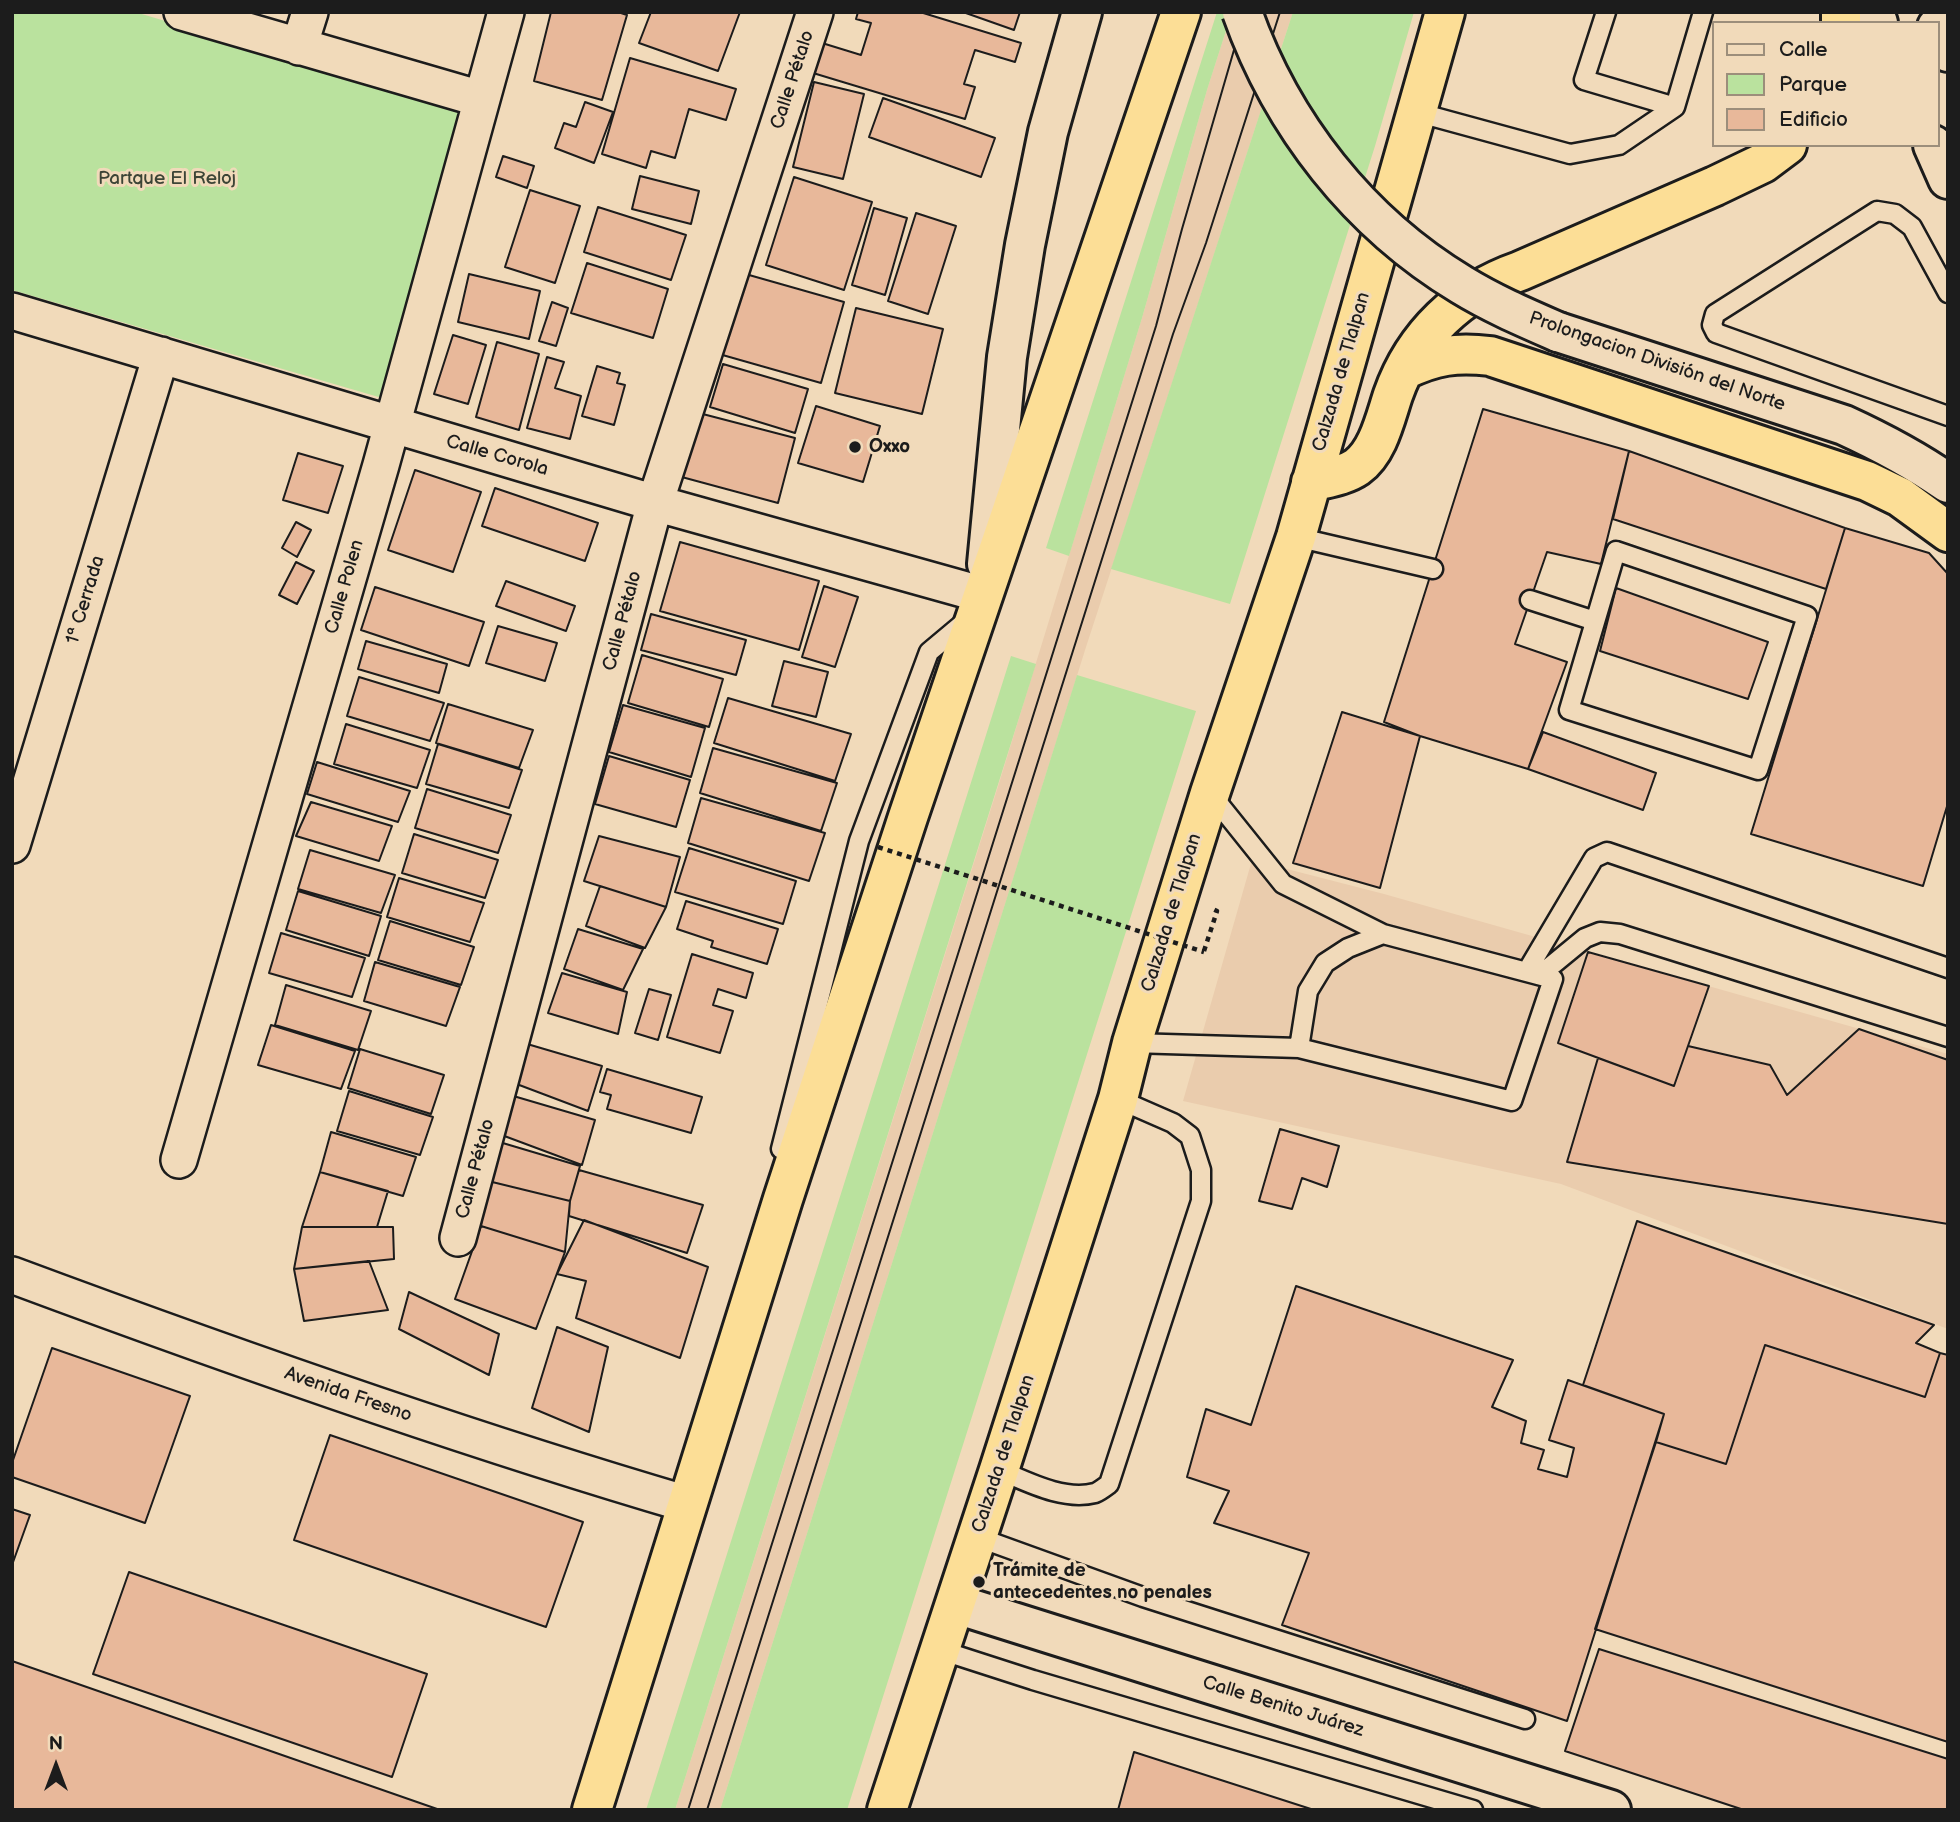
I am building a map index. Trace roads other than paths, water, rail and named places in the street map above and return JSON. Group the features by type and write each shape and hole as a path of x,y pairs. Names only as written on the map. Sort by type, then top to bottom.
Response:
{"highway":[{"path":"592,1810 768,1242 908,817 1181,12"},
{"name":"Calzada de Tlalpan","path":"887,1810 1118,1099 1132,1043 1210,793 1296,537 1445,12"},
{"path":"1311,482 1358,467 1370,453 1404,370 1417,349 1453,307 1478,289 1714,186 1763,163 1784,147"},
{"path":"1404,370 1441,356 1466,353 1490,356 1867,481 1900,497 1948,532"}],"street":[{"path":"182,12 481,99"},
{"path":"299,47 310,12"},
{"name":"Calle Polen","path":"179,1160 392,425 506,12"},
{"name":"Calle Pétalo","path":"458,1237 655,503 815,12"},
{"path":"982,603 1007,357 1025,245 1048,132 1082,12"},
{"name":"Prolongacion División del Norte","path":"1242,12 1270,79 1318,155 1348,191 1382,225 1418,255 1462,285 1509,311 1558,332 1844,425 1885,444 1948,483"},
{"path":"1939,32 1948,52"},
{"path":"1934,147 1948,179"},
{"name":"Calle Corola","path":"12,311 982,603"},
{"name":"1ª Cerrada","path":"12,845 160,355"},
{"name":"Avenida Fresno","path":"12,1275 191,1342 430,1423 687,1504"},
{"name":"Calle Benito Juárez","path":"956,1604 1611,1810"}],"lane":[{"path":"1606,12 1584,80 1675,107"},
{"path":"1416,111 1570,154 1619,145 1675,107 1703,12"},
{"path":"1948,293 1912,227 1895,214 1877,211 1714,314 1712,325 1716,333 1948,416"},
{"path":"1296,537 1433,569"},
{"path":"1616,551 1807,616 1758,770 1569,710 1595,621 1616,551"},
{"path":"1530,600 1595,621"},
{"path":"1132,1043 1299,1048 1512,1101 1553,979 1383,934 1283,884 1210,793"},
{"path":"1533,973 1594,858 1608,852 1948,968"},
{"path":"1533,973 1585,938 1601,932 1620,934 1948,1037"},
{"path":"1299,1048 1308,991 1325,963 1348,948 1383,934"},
{"path":"999,1471 1049,1490 1073,1494 1096,1493 1109,1484 1201,1200 1201,1170 1190,1136 1173,1124 1118,1099"},
{"path":"977,1537 1143,1597 1525,1719"},
{"path":"940,1650 1473,1810"}],"tram line":[{"path":"688,1810 1156,326 1245,12"},
{"path":"707,1810 1173,334 1206,243 1280,12"}],"place":[{"name":"Oxxo","path":"855,447"},
{"name":"Trámite de antecedentes no penales","path":"979,1582"}],"park label":[{"name":"Partque El Reloj","path":"167,179"}]}
